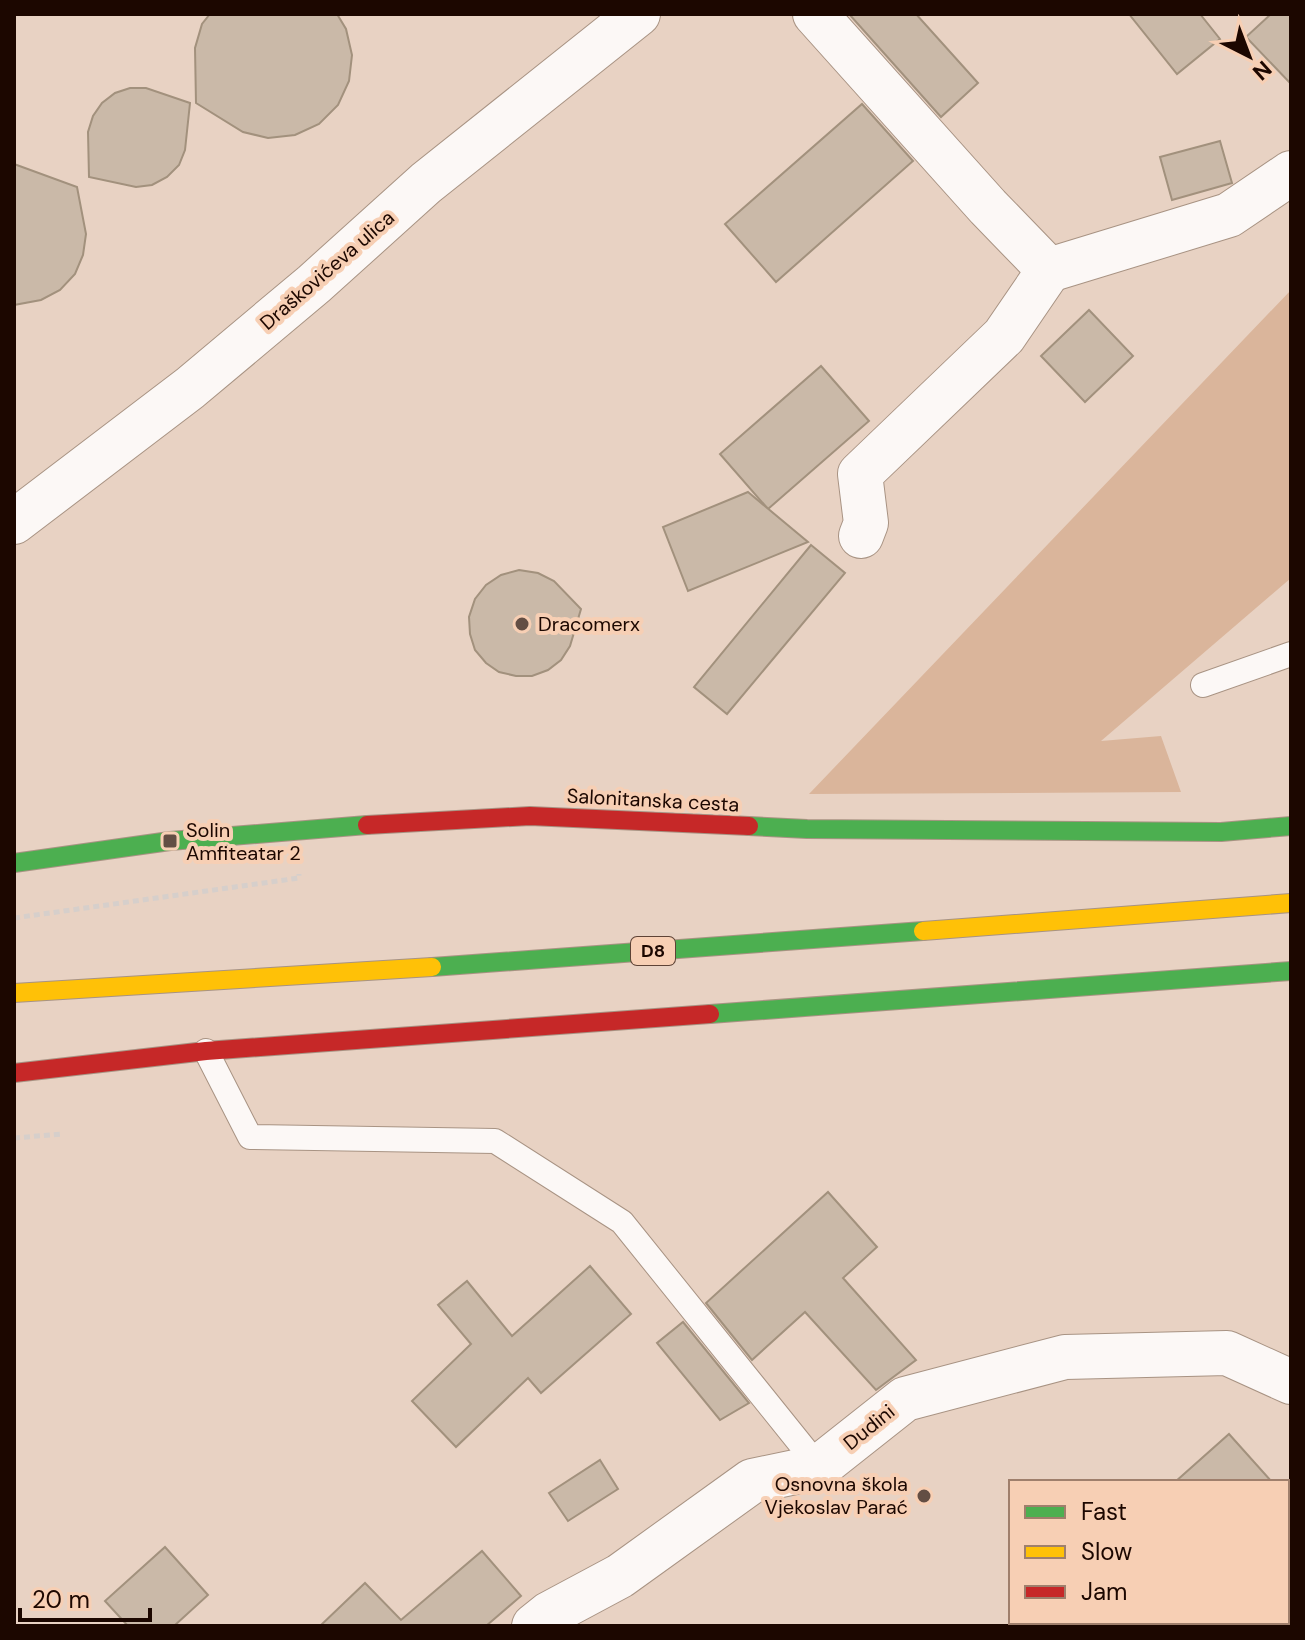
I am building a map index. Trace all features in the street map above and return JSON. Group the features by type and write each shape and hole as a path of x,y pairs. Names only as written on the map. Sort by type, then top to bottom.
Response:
{"main road":[{"name":"Salonitanska cesta","path":"14,863 170,841 302,829 530,816 807,829 1221,832 1291,826"},
{"name":"D8","path":"14,993 505,962 1291,903"},
{"path":"14,1073 206,1051 1291,971"}],"street":[{"name":"Draškovićeva ulica","path":"14,522 190,388 314,284 426,183 638,14"},
{"path":"815,14 988,207 1049,270"},
{"path":"861,536 866,523 860,474 1004,336 1049,270 1229,215 1291,173"},
{"name":"Dudini","path":"534,1626 549,1614 620,1576 752,1481 819,1467 905,1399 1065,1357 1227,1353 1291,1382"}],"lane":[{"path":"1203,685 1291,654"},
{"path":"206,1051 250,1137 495,1141 622,1222 819,1467"},
{"path":"14,1085 103,1063"}],"path":[{"path":"14,918 299,878 302,829"},
{"path":"14,1138 62,1134"}],"shaded area":[{"path":"1291,290 1291,578 1101,741 1161,736 1181,792 809,794"}],"building":[{"path":"210,14 337,14 346,29 352,55 349,81 338,105 319,124 295,135 268,138 243,132 196,103 195,48 202,24"},
{"path":"849,14 916,14 978,83 941,117"},
{"path":"1129,14 1200,14 1220,39 1177,74"},
{"path":"1271,14 1291,14 1291,84 1246,37"},
{"path":"130,88 146,88 190,103 185,150 179,165 167,177 152,185 136,187 89,177 88,132 93,116 102,103 115,93"},
{"path":"862,104 913,161 776,282 725,224"},
{"path":"1220,141 1232,183 1172,200 1160,157"},
{"path":"14,164 77,187 86,234 83,255 75,274 60,290 41,300 14,305"},
{"path":"1089,310 1133,356 1085,402 1041,356"},
{"path":"821,366 869,421 768,509 720,454"},
{"path":"748,492 808,542 688,591 663,527"},
{"path":"811,545 845,573 727,714 694,687"},
{"name":"Dracomerx","path":"519,570 538,573 554,581 581,609 570,646 561,660 548,670 532,676 499,672 475,650 470,634 469,617 475,599 486,585 501,575"},
{"path":"828,1192 877,1247 843,1278 916,1360 876,1390 805,1312 752,1360 706,1303"},
{"path":"590,1266 631,1314 541,1393 528,1378 456,1447 412,1401 471,1344 438,1305 467,1281 512,1336"},
{"path":"683,1322 749,1403 720,1420 657,1343"},
{"path":"1229,1434 1270,1480 1177,1480"},
{"path":"600,1460 618,1489 568,1521 549,1493"},
{"path":"165,1547 208,1595 174,1626 128,1626 105,1601"},
{"path":"482,1551 521,1596 486,1626 320,1626 365,1583 401,1620"}],"traffic: fast":[{"path":"14,863 170,841 367,825"},
{"path":"749,826 1221,832 1291,826"},
{"path":"432,967 923,931"},
{"path":"710,1014 1291,971"}],"traffic: slow":[{"path":"923,931 1291,903"},
{"path":"14,993 432,967"}],"traffic: jam":[{"path":"367,825 530,816 749,826"},
{"path":"14,1073 206,1051 710,1014"}],"place":[{"name":"Dracomerx","path":"522,624"},
{"name":"Solin Amfiteatar 2","path":"170,841"},
{"name":"Osnovna škola Vjekoslav Parać","path":"924,1496"}]}
